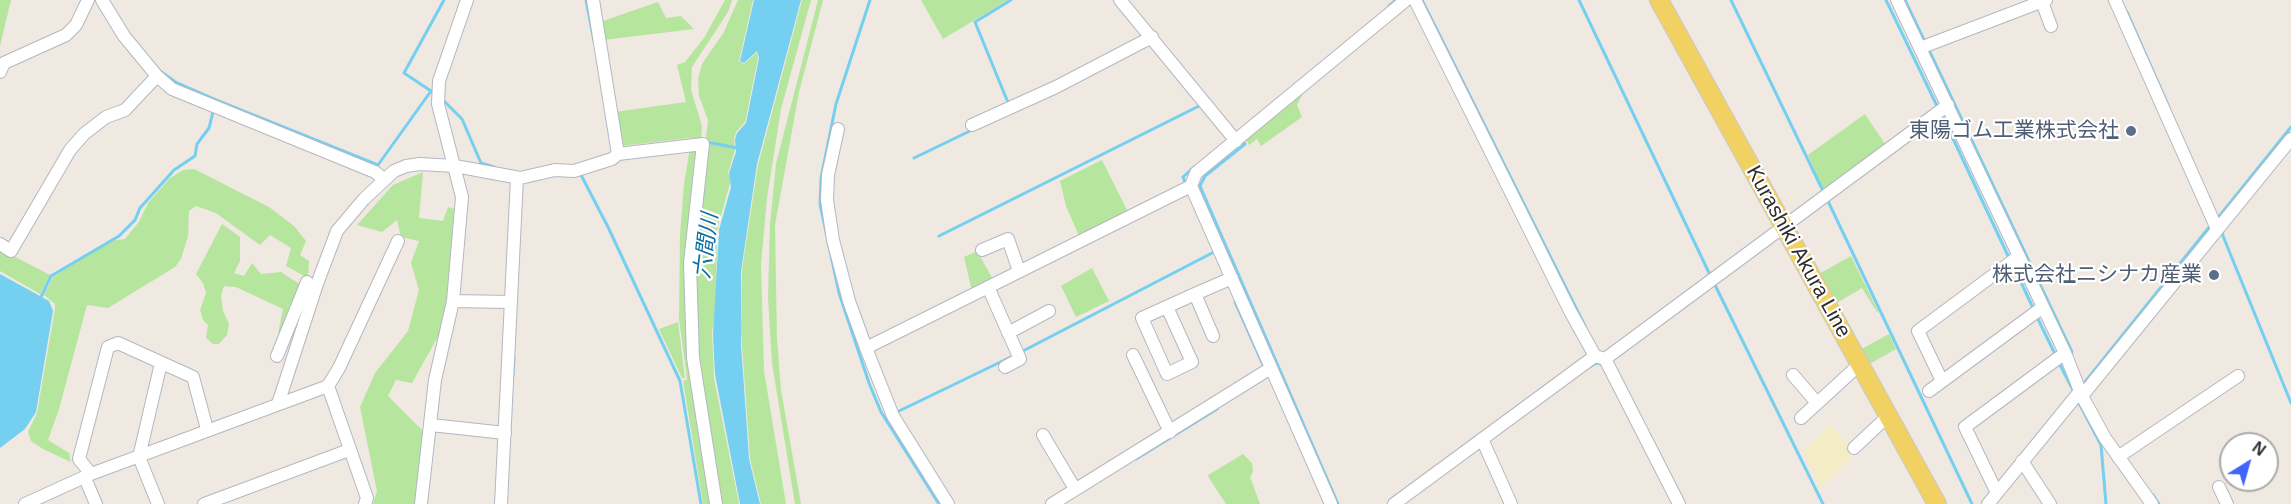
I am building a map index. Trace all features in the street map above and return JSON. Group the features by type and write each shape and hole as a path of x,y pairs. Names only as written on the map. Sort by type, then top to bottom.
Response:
{"main road":[{"name":"Kurashiki Akura Line","path":"1659,0 1937,504"}],"street":[{"path":"0,72 4,63 66,35 76,25 88,0"},
{"path":"102,0 124,36 156,76 172,89 375,171 384,178"},
{"path":"421,504 435,380 453,301 462,197 438,104 438,90 441,74 467,0"},
{"path":"278,404 330,246 346,219 384,178 406,166 455,166 521,178 555,170 574,171 612,159 618,151 593,0"},
{"path":"1120,0 1236,137"},
{"path":"866,348 1188,187 1196,173 1236,137 1392,4 1406,0"},
{"path":"1415,0 1679,504"},
{"path":"1897,0 1925,46 1942,109 2079,395 2152,504"},
{"path":"2115,0 2217,224"},
{"path":"1925,46 2044,1 2052,26"},
{"path":"972,125 1152,37"},
{"path":"0,244 11,251 70,150 84,134 106,117 125,110 156,76"},
{"path":"1394,504 1600,357 1712,281 1942,109"},
{"path":"838,129 828,175 826,200 847,291 866,348 893,416 948,504"},
{"path":"1988,504 2217,224 2291,139"},
{"path":"618,151 703,144 690,263 693,358 716,504"},
{"path":"501,504 511,302 521,178"},
{"path":"1188,187 1268,371 1331,504"},
{"path":"982,250 1008,238 1019,271"},
{"path":"25,504 88,476 207,429 328,386 339,368 398,241"},
{"path":"1942,381 1918,331 2014,259"},
{"path":"1167,307 1192,362 1167,374 1142,318 1228,280"},
{"path":"277,356 307,282"},
{"path":"988,287 1020,359 1005,367"},
{"path":"1195,294 1213,336"},
{"path":"453,301 511,302"},
{"path":"1008,333 1049,311"},
{"path":"1929,391 2037,311"},
{"path":"96,504 88,476 79,459 108,347 118,343 193,377 207,429"},
{"path":"1133,355 1170,432"},
{"path":"1997,493 1965,427 2060,356"},
{"path":"158,504 139,457 161,363"},
{"path":"1801,418 1860,364"},
{"path":"1062,501 1075,489 1268,371"},
{"path":"1793,375 1817,403"},
{"path":"2121,455 2238,376"},
{"path":"328,386 367,498 364,504"},
{"path":"1854,448 1888,416"},
{"path":"431,425 505,433"},
{"path":"1043,435 1075,489"},
{"path":"1483,442 1511,504"},
{"path":"204,504 349,450"},
{"path":"2022,461 2050,504"}],"green space":[{"path":"0,0 11,0 0,46"},
{"path":"725,0 732,0 728,12 692,67 691,90 702,126 701,139 689,138 620,146 615,112 686,102 677,65 685,62 704,38"},
{"path":"738,0 753,0 739,61 744,64 757,52 758,58 745,122 736,132 734,139 735,150 728,173 731,180 717,230 716,308 712,332 714,378 739,504 719,504 702,397 693,300 699,196 708,120 699,96 698,78 702,64 724,32"},
{"path":"802,0 811,0 781,109 767,198 761,264 764,371 786,504 761,504 750,459 741,330 742,269 758,165"},
{"path":"818,0 823,0 799,92 775,225 777,339 781,390 801,504 795,504 772,363 768,297 770,224 776,164"},
{"path":"921,0 1008,0 943,39"},
{"path":"658,2 666,18 681,16 694,29 603,40 600,22"},
{"path":"1304,91 1297,105 1302,117 1261,146 1257,139 1249,145 1246,139"},
{"path":"1865,114 1885,144 1823,189 1808,155"},
{"path":"699,147 687,285 712,504 703,504 683,381 687,379 679,319 680,235 684,184 690,148"},
{"path":"1102,160 1129,214 1079,236 1066,206 1060,181"},
{"path":"194,169 269,207 294,226 306,241 300,255 309,261 308,278 286,266 291,248 270,235 260,245 216,213 196,206 189,211 188,236 181,259 175,267 108,308 87,305 59,409 48,440 69,453 71,462 43,449 31,441 28,432 37,413 55,309 55,304 44,295 53,277 110,241 125,239 139,222 148,203 170,178 183,170"},
{"path":"423,172 419,218 443,221 448,207 454,209 445,324 412,383 396,380 388,396 423,431 415,504 373,504 377,491 360,407 375,373 408,331 419,290 411,263 419,241 401,237 397,220 382,232 357,225 393,185"},
{"path":"222,224 240,237 240,261 234,273 244,276 252,263 261,274 281,272 301,285 283,334 278,333 283,309 236,287 224,286 221,296 223,311 229,324 227,335 219,344 213,344 206,338 208,325 203,320 200,310 206,293 203,283 196,274"},
{"path":"0,249 50,275 40,294 0,271"},
{"path":"977,251 994,281 972,291 964,257"},
{"path":"1851,256 1877,312 1862,288 1833,305 1817,275"},
{"path":"1092,268 1109,301 1076,317 1061,286"},
{"path":"678,322 685,378 682,378 659,329"},
{"path":"1889,334 1896,349 1866,366 1858,351"},
{"path":"1243,454 1252,463 1253,472 1250,477 1260,504 1226,504 1208,475"}],"sand":[{"path":"1830,425 1856,453 1820,487 1804,450"}],"water":[{"path":"754,0 801,0 757,164 741,271 741,344 749,459 760,504 740,504 715,374 713,335 719,230 731,187 729,173 736,152 735,139 746,123 759,58 757,51 744,63 740,61"},
{"path":"0,274 49,301 53,311 36,412 25,429 0,448"}],"waterway":[{"path":"431,91 404,73 444,0"},
{"path":"586,0 594,41"},
{"path":"870,0 836,104 821,178 820,204 839,293 869,383 881,412 939,504"},
{"path":"1009,105 975,22 1011,0"},
{"path":"1389,6 1396,0"},
{"path":"1422,0 1585,326"},
{"path":"1579,0 1711,277"},
{"path":"1731,0 1824,193"},
{"path":"1886,0 1938,108"},
{"path":"1905,0 1925,42"},
{"path":"2127,12 2168,105"},
{"path":"1928,48 2072,352"},
{"path":"160,71 177,83 216,100 378,165 431,91 434,94"},
{"path":"442,99 462,119 481,163 494,167"},
{"path":"939,236 1203,104"},
{"path":"40,299 51,276 119,236 135,220 140,208 174,170 195,156 197,144 209,128 213,112"},
{"path":"1941,113 2010,260"},
{"path":"2217,219 2291,127"},
{"path":"914,158 972,130"},
{"path":"1242,140 1245,144 1205,176 1200,186 1338,504"},
{"path":"706,142 738,148"},
{"path":"1186,185 1183,177 1194,167"},
{"path":"580,173 608,227 680,381 701,504"},
{"path":"1827,199 1972,504"},
{"path":"2085,382 2210,226"},
{"path":"2222,229 2291,403"},
{"path":"1021,352 1214,252"},
{"path":"2013,265 2033,308"},
{"path":"1714,283 1823,504"},
{"path":"1235,302 1264,367"},
{"path":"2037,317 2055,354"},
{"path":"897,412 1015,355"},
{"path":"513,375 514,358"},
{"path":"1588,368 1596,363 1601,364"},
{"path":"2059,363 2074,392"},
{"path":"2079,403 2101,445 2106,504"},
{"path":"1136,459 1217,409"},
{"path":"2153,495 2159,504"}],"place":[{"name":"東陽ゴム工業株式会社","path":"2131,131"},
{"name":"株式会社ニシナカ産業","path":"2214,275"}],"water label":[{"name":"六間川","path":"707,246"}]}
